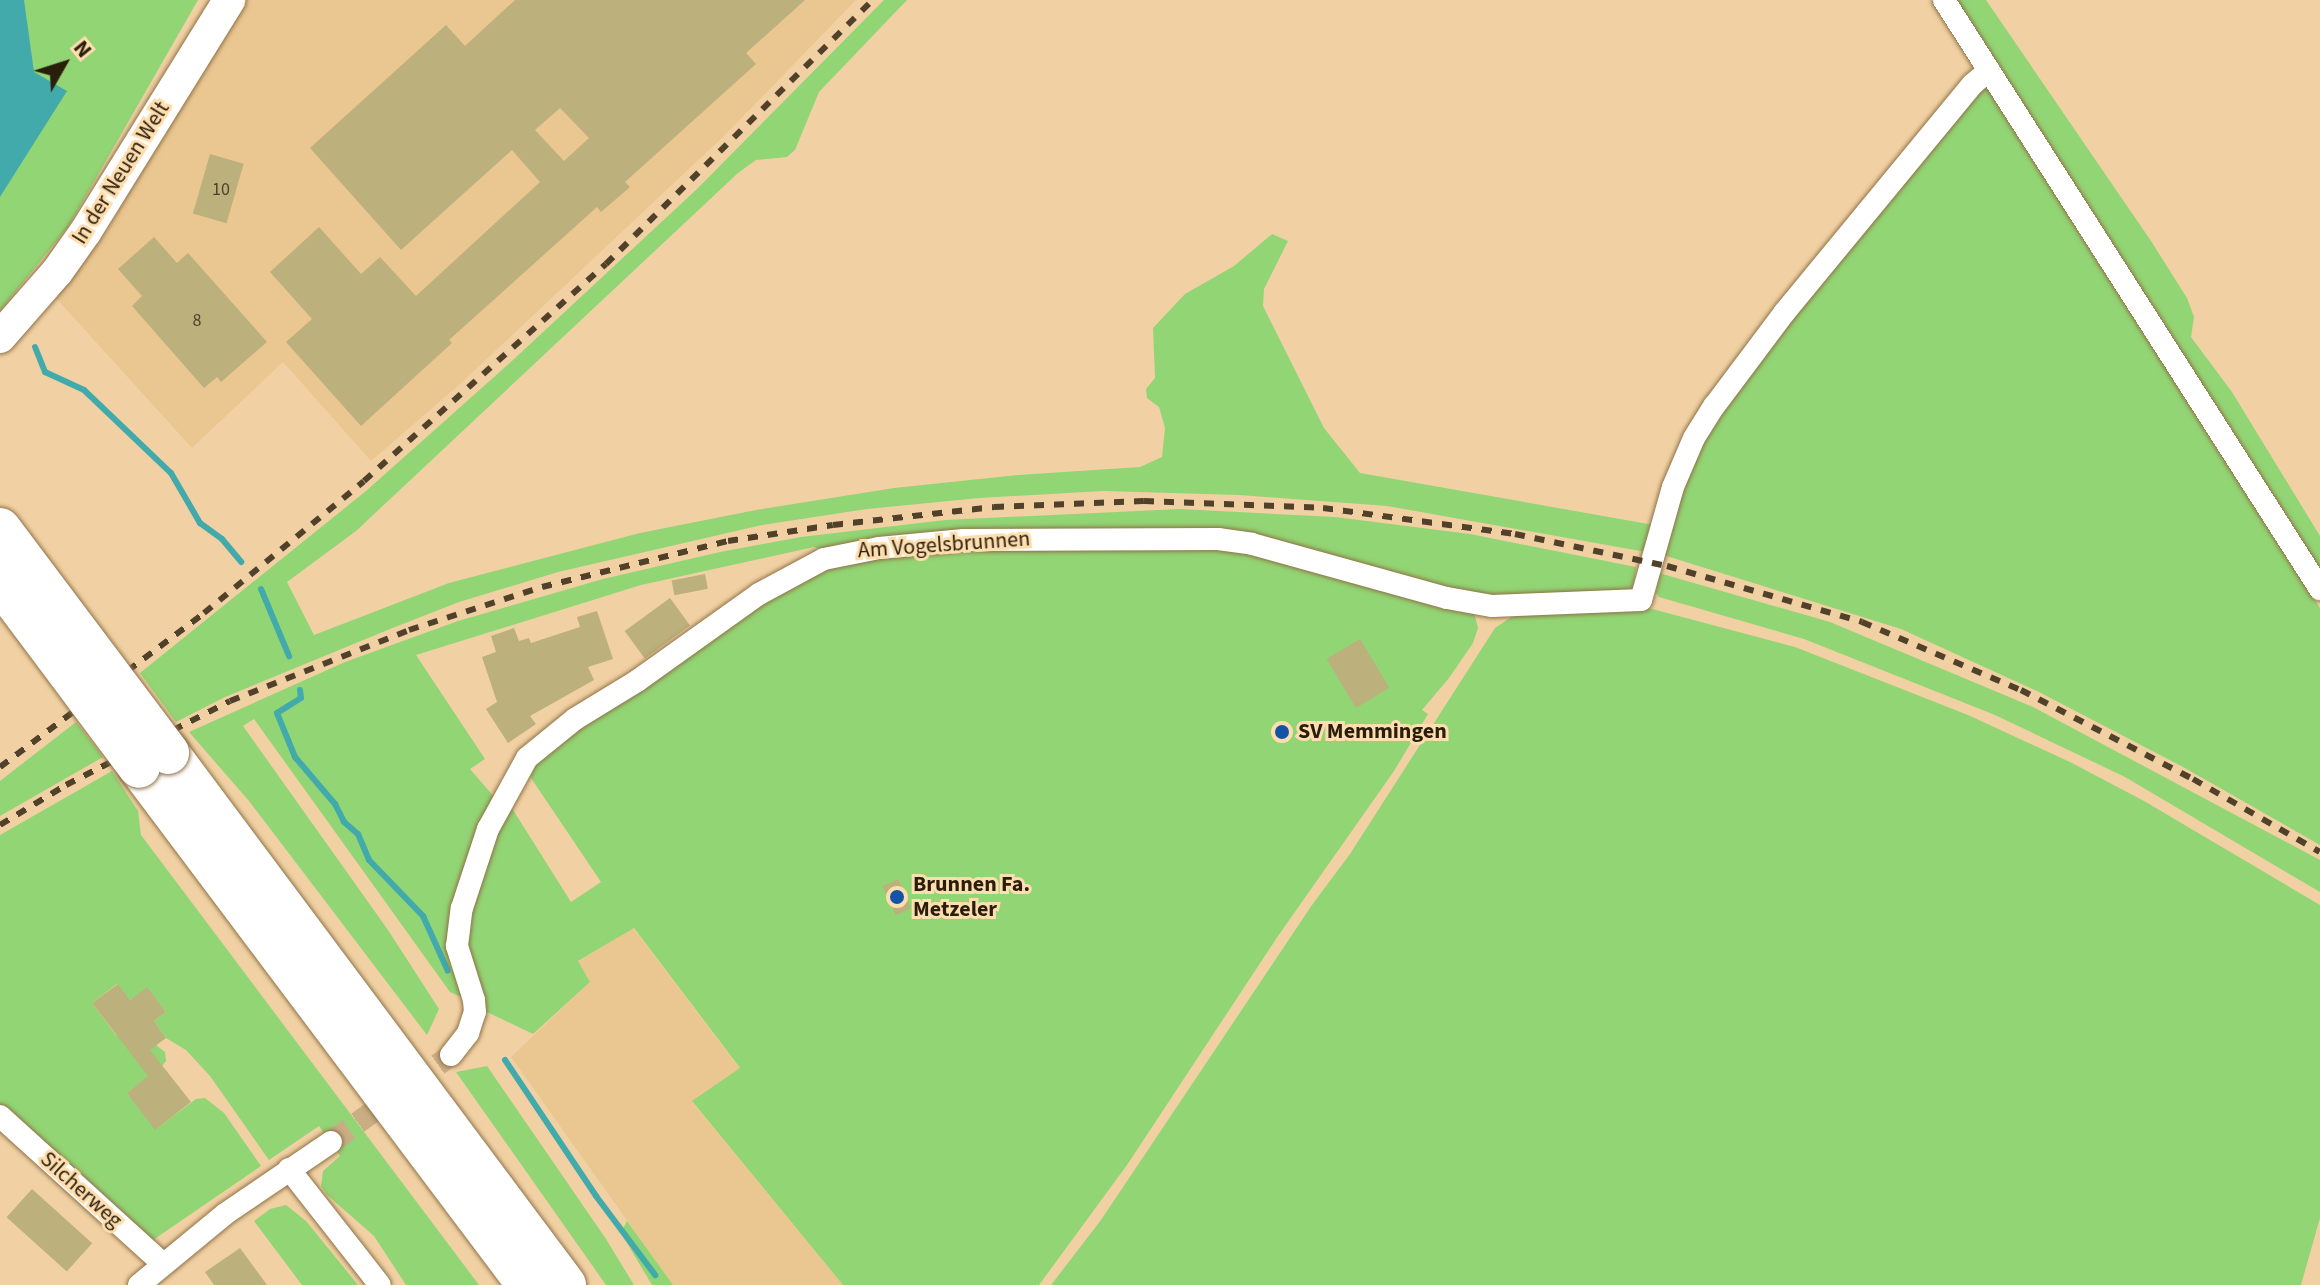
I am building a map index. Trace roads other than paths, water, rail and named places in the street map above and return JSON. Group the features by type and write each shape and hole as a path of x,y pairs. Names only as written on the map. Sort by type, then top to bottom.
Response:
{"highway":[{"path":"0,529 153,760 528,1285"},
{"path":"0,581 153,760 565,1285"}],"street":[{"name":"In der Neuen Welt","path":"0,337 57,272 86,231 229,0"},
{"path":"1944,0 2320,589"},
{"name":"Am Vogelsbrunnen","path":"451,1055 468,1033 475,1012 457,946 462,908 488,829 522,766 575,719 637,681 759,594 824,559 879,548 964,540 1218,539 1252,544 1447,598 1492,606 1641,600 1673,487 1694,438 1715,405 1784,313 1973,84 1989,70"},
{"name":"Silcherweg","path":"0,1116 163,1264"},
{"path":"139,1285 289,1169 331,1142"},
{"path":"289,1169 380,1285"}],"water":[{"path":"0,0 24,0 34,72 67,91 0,197"}],"waterway":[{"path":"35,347 45,372 84,390 171,473 200,523 222,539 241,562"},
{"path":"261,589 289,656"},
{"path":"300,690 301,698 277,713 295,757 335,804 344,822 358,834 369,860 423,916 448,971"},
{"path":"505,1060 596,1196 655,1275"}],"tunnel":[{"path":"331,1142 451,1055"}],"railway":[{"path":"0,767 204,613 364,481 606,264 873,0"},
{"path":"0,825 66,785 230,701 409,630 542,587 728,541 833,525 994,507 1144,501 1323,508 1515,534 1667,566 1862,622 2021,690 2193,779 2320,852"}],"place":[{"name":"SV Memmingen","path":"1282,732"},
{"name":"Brunnen Fa. Metzeler","path":"897,897"}]}
